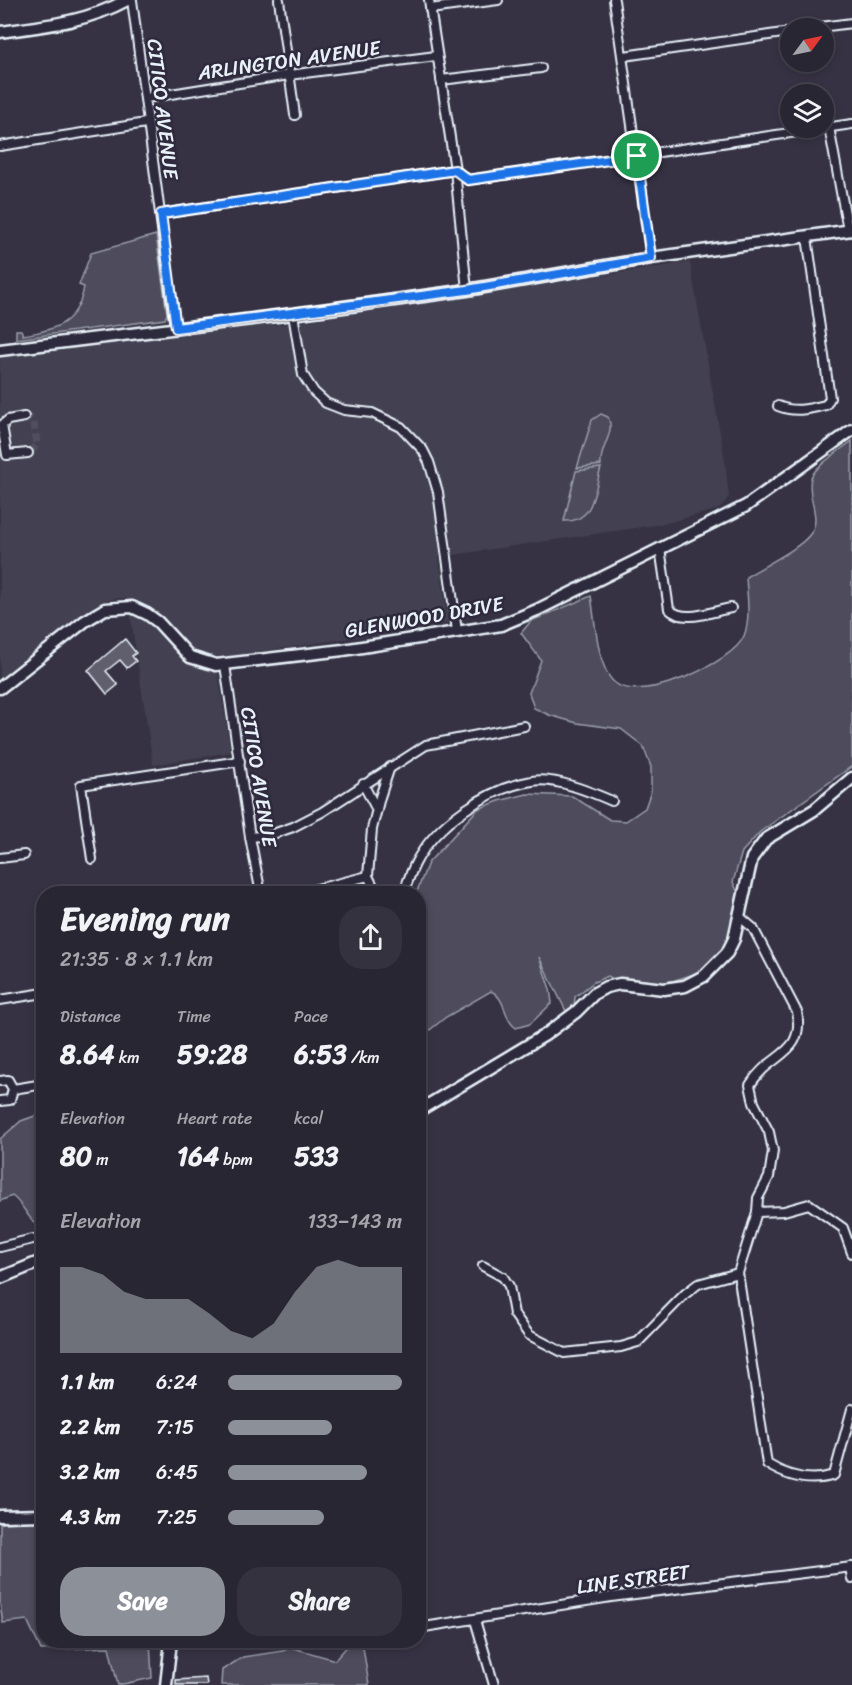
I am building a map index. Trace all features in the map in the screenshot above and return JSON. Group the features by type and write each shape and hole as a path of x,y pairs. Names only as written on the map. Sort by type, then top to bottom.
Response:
{"street":[{"path":"0,32 78,21 127,0"},
{"name":"CITICO AVENUE","path":"132,0 146,98 146,123 176,328"},
{"path":"279,0 295,115"},
{"path":"429,0 455,170 467,290"},
{"path":"430,9 498,0"},
{"path":"614,0 624,56 651,258"},
{"path":"834,25 852,23"},
{"path":"624,56 780,33"},
{"name":"ARLINGTON AVENUE","path":"146,98 289,75 436,56"},
{"path":"441,80 541,68"},
{"path":"0,146 146,123"},
{"path":"834,126 852,123"},
{"path":"161,214 455,170 468,180 780,134"},
{"path":"0,350 467,290 651,258 850,230 831,138"},
{"path":"778,406 788,410 806,410 826,405 830,398 807,237"},
{"path":"293,314 303,375 314,392 326,403 344,410 372,413 401,427 423,450 438,492 456,631"},
{"path":"24,417 8,420 2,425 3,455 28,453"},
{"name":"GLENWOOD DRIVE","path":"0,688 85,621 105,609 132,607 147,614 158,622 190,657 205,663 225,665 343,650 501,625 537,610 746,506 852,430"},
{"path":"660,548 669,609 675,615 685,617 731,608"},
{"name":"CITICO AVENUE","path":"225,665 259,886"},
{"path":"250,837 270,835 293,827 322,812 426,745 524,726"},
{"path":"92,859 81,785 240,761"},
{"path":"373,886 368,876 377,810 390,767"},
{"path":"426,1106 544,1035 576,1012 595,993 606,987 620,984 664,989 685,986 704,976 727,953 740,917 744,886 752,858 766,839 814,810 852,778"},
{"path":"406,886 416,863 432,839 459,813 494,793 534,780 579,787 612,801"},
{"path":"363,784 377,810"},
{"path":"0,858 24,855"},
{"path":"329,886 368,876"},
{"path":"740,917 753,928 797,1012 800,1026 796,1041 757,1074 750,1085 754,1103 769,1132 773,1151 769,1177 758,1198 757,1212 738,1273 767,1464 786,1475 819,1480 834,1475 852,1409"},
{"path":"0,998 36,994"},
{"path":"0,1081 9,1080 14,1089 10,1100 0,1101"},
{"path":"14,1089 36,1085"},
{"path":"757,1212 784,1211 809,1204 843,1228 852,1253"},
{"path":"0,1247 33,1239"},
{"path":"0,1278 36,1263"},
{"path":"483,1266 503,1277 509,1286 514,1314 529,1335 564,1353 621,1347 638,1342 670,1307 698,1284 738,1273"},
{"path":"0,1516 36,1515"},
{"path":"851,1567 852,1579"},
{"name":"LINE STREET","path":"426,1627 611,1597 851,1567"},
{"path":"475,1620 494,1685"},
{"path":"164,1685 170,1648"}],"shaded area":[{"path":"156,235 167,314 165,319 16,339 16,330 21,330 23,335 46,330 64,323 71,317 81,299 84,287 79,285 91,253"},
{"path":"690,262 725,461 729,497 719,509 663,524 439,557 448,623 233,656 215,656 231,752 153,765 128,599 119,598 101,602 0,678 0,356 140,335 285,324"},
{"path":"601,414 608,417 610,429 602,452 601,465 577,468 592,420"},
{"path":"852,441 852,766 760,832 742,852 733,882 738,893 729,938 713,963 700,972 663,984 615,980 608,976 594,982 575,997 574,1007 567,1013 539,957 550,989 552,1003 530,1024 516,1028 509,1020 500,999 491,991 446,1017 426,1033 426,886 419,886 428,863 478,809 527,794 572,796 610,820 626,821 645,808 651,791 651,767 643,746 621,729 577,723 534,708 529,693 541,660 521,633 531,621 591,596 604,667 615,683 627,688 644,688 664,684 685,678 723,658 736,647 746,629 748,599 746,577 790,551 811,533 815,513 810,492 811,478 823,464"},
{"path":"601,468 587,511 581,517 564,521 576,471"},
{"path":"36,1116 36,1225 12,1196 0,1201 0,1139 21,1121"},
{"path":"36,1521 36,1639 27,1620 3,1623 0,1604 0,1523"},
{"path":"40,1648 86,1648 41,1650"},
{"path":"109,1648 150,1648 152,1678 118,1685"},
{"path":"293,1648 335,1660 346,1648 363,1648 369,1685 221,1685 222,1670 243,1657"}],"building":[{"path":"125,639 136,653 132,656 136,661 127,668 120,660 106,671 118,685 107,694 88,670"},
{"path":"206,1678 207,1685 176,1685 176,1680"}],"tunnel":[{"path":"24,417 33,421 37,445 28,453"}],"route":[{"path":"637,156 651,258 467,290 176,328 161,214 455,170 468,180 637,156"}]}
